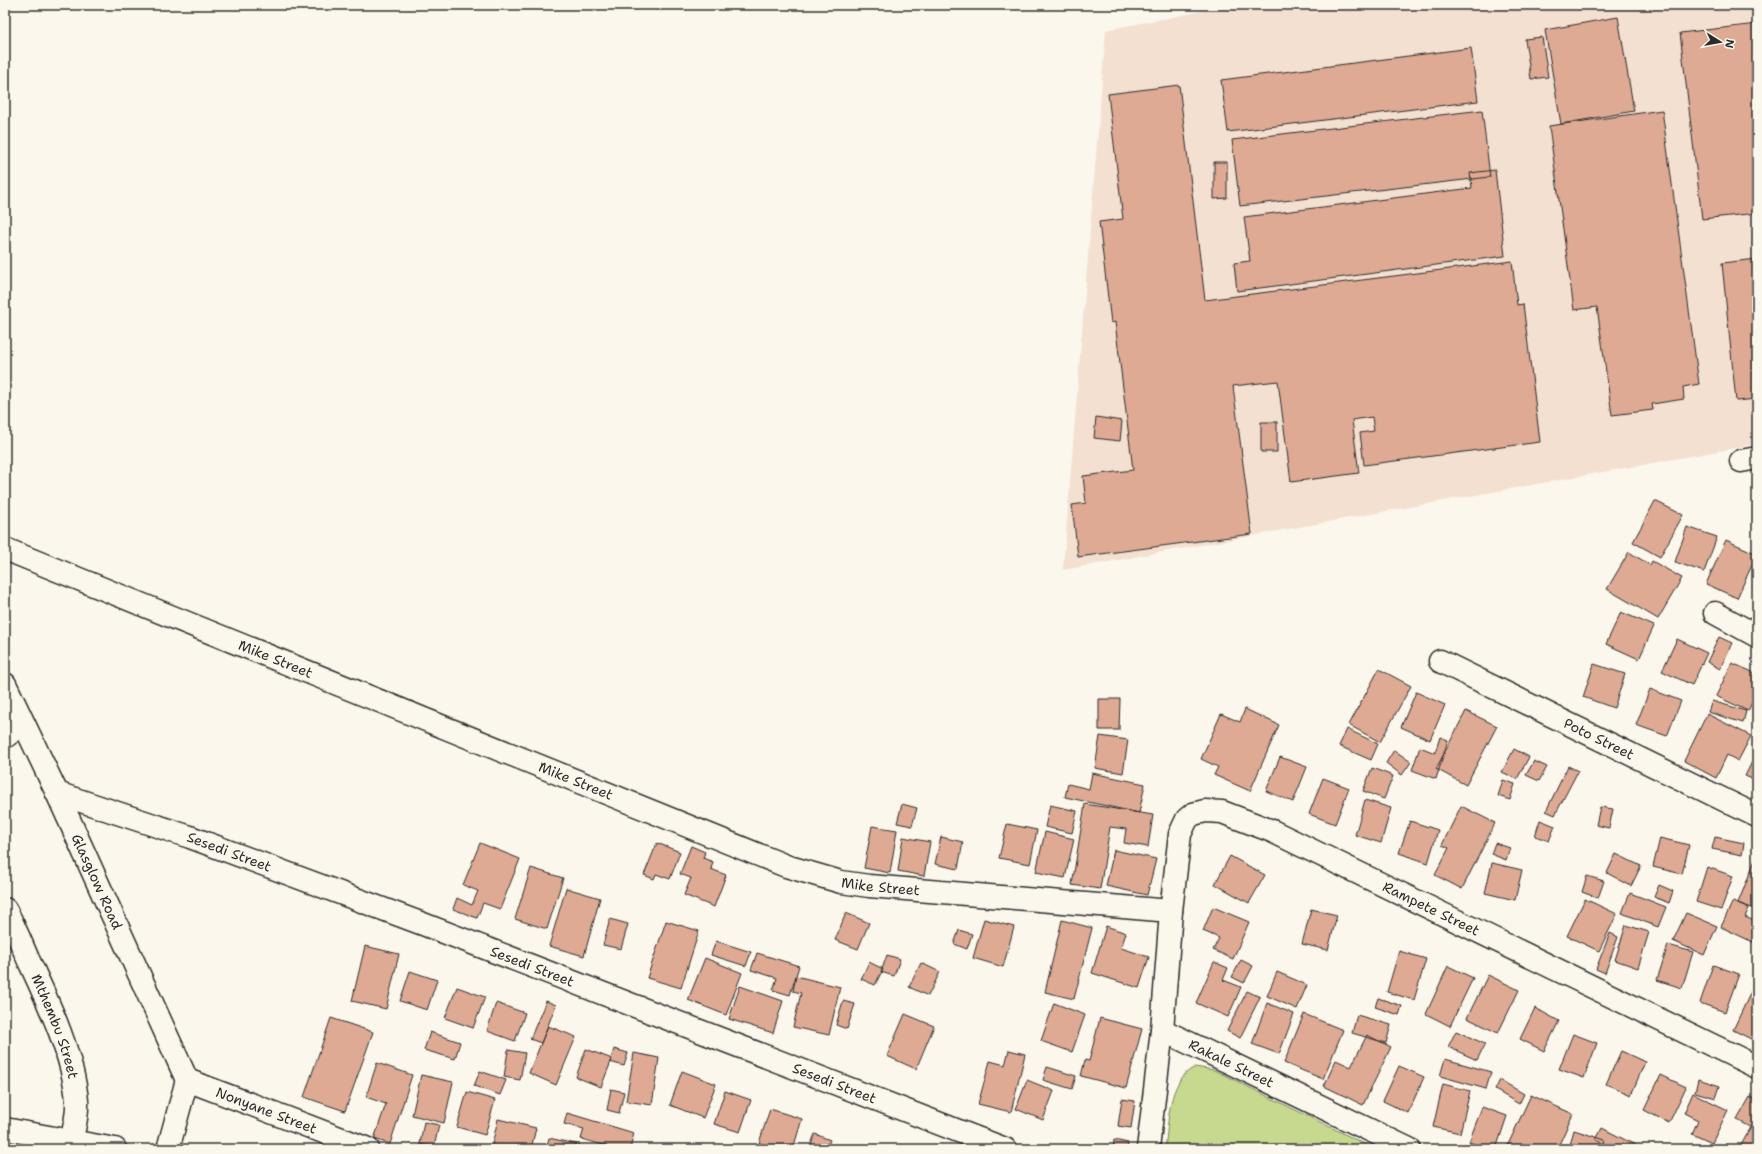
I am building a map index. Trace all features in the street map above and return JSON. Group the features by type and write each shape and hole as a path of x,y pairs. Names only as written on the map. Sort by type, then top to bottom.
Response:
{"street":[{"name":"Mike Street","path":"5,549 786,866 841,882 869,886 1171,911"},
{"path":"1715,613 1757,636"},
{"name":"Poto Street","path":"1440,661 1757,816"},
{"name":"Glasglow Road","path":"5,684 57,793 187,1080"},
{"path":"5,737 23,722"},
{"name":"Sesedi Street","path":"57,793 205,842 423,924 1005,1149"},
{"name":"Rampete Street","path":"1171,911 1180,834 1187,819 1193,814 1205,811 1222,812 1272,830 1757,1067"},
{"name":"Mthembu Street","path":"5,909 42,989 62,1041 72,1074 77,1101 76,1120 70,1145"},
{"path":"1148,1149 1162,1030 1171,911"},
{"name":"Rakale Street","path":"1162,1030 1409,1149"},
{"path":"168,1149 187,1080"},
{"name":"Nonyane Street","path":"187,1080 368,1149"},
{"path":"5,1129 70,1145 115,1149"}],"shaded area":[{"path":"1234,5 1757,5 1757,444 1063,570 1106,30"}],"green space":[{"path":"1195,1067 1214,1070 1375,1149 1165,1149 1169,1115 1174,1092 1186,1073"}],"building":[{"path":"1618,17 1634,111 1561,124 1545,30"},
{"path":"1757,24 1757,213 1702,219 1680,33"},
{"path":"1542,37 1548,77 1531,79 1525,39"},
{"path":"1471,48 1478,101 1228,132 1221,80"},
{"path":"1179,85 1205,300 1512,261 1517,305 1523,304 1540,442 1364,465 1360,433 1374,431 1372,417 1352,420 1359,473 1291,482 1278,381 1233,386 1252,534 1078,557 1072,505 1086,503 1083,476 1133,470 1115,322 1111,323 1099,222 1123,219 1108,94"},
{"path":"1482,110 1490,177 1240,206 1232,140"},
{"path":"1662,110 1699,384 1683,387 1684,399 1652,404 1653,410 1612,415 1597,307 1574,310 1549,126"},
{"path":"1214,162 1227,162 1227,198 1214,199"},
{"path":"1495,170 1505,256 1237,291 1234,263 1250,261 1244,217 1472,188 1470,173"},
{"path":"1757,259 1757,399 1736,401 1722,263"},
{"path":"1096,417 1122,421 1120,441 1094,438"},
{"path":"1261,422 1277,422 1277,452 1261,452"},
{"path":"1655,501 1683,515 1660,557 1633,542"},
{"path":"1687,527 1717,537 1704,572 1675,562"},
{"path":"1726,540 1757,554 1737,598 1706,584"},
{"path":"1629,552 1650,565 1652,561 1682,578 1658,619 1607,589"},
{"path":"1621,612 1654,626 1639,659 1606,644"},
{"path":"1719,637 1732,643 1720,669 1707,662"},
{"path":"1677,639 1707,653 1692,685 1662,671"},
{"path":"1732,663 1757,674 1757,692 1748,711 1716,696"},
{"path":"1594,664 1625,674 1614,708 1583,697"},
{"path":"1379,669 1411,686 1380,742 1349,725"},
{"path":"1650,689 1681,701 1667,736 1636,725"},
{"path":"1416,692 1445,705 1430,740 1401,727"},
{"path":"1099,699 1120,699 1119,730 1099,730"},
{"path":"1712,701 1746,711 1743,723 1708,712"},
{"path":"1245,709 1279,725 1250,791 1214,775 1218,767 1201,759 1221,714 1240,722"},
{"path":"1466,711 1497,726 1466,785 1436,769"},
{"path":"1707,714 1751,736 1738,761 1727,755 1716,778 1684,761"},
{"path":"1347,729 1378,744 1371,760 1339,746"},
{"path":"1100,736 1128,740 1123,773 1095,768"},
{"path":"1440,737 1448,740 1436,779 1412,770 1420,747 1435,753"},
{"path":"1514,749 1529,757 1517,779 1502,772"},
{"path":"1394,750 1411,762 1402,775 1386,763"},
{"path":"1757,752 1757,781 1745,776"},
{"path":"1280,757 1307,767 1293,802 1266,791"},
{"path":"1534,761 1547,767 1539,781 1526,775"},
{"path":"1568,766 1578,771 1555,815 1546,811"},
{"path":"1372,768 1393,776 1384,799 1363,791"},
{"path":"1092,773 1145,784 1139,813 1065,797 1068,784 1089,789"},
{"path":"1323,778 1349,788 1335,824 1309,814"},
{"path":"1503,780 1515,784 1510,800 1498,796"},
{"path":"1365,800 1391,808 1381,843 1355,835"},
{"path":"902,804 917,808 912,826 897,823"},
{"path":"1085,804 1153,815 1148,847 1124,843 1126,829 1110,827 1100,889 1072,885"},
{"path":"1050,805 1077,811 1072,833 1045,827"},
{"path":"1461,806 1495,823 1462,889 1435,875 1449,848 1442,845"},
{"path":"1600,807 1613,809 1609,828 1596,825"},
{"path":"1540,820 1555,826 1549,841 1535,836"},
{"path":"1410,821 1438,830 1428,863 1399,853"},
{"path":"1007,824 1037,830 1030,864 999,858"},
{"path":"872,826 897,830 890,873 864,868"},
{"path":"1045,832 1074,839 1065,878 1036,872"},
{"path":"903,837 930,842 924,876 898,871"},
{"path":"941,837 963,842 958,869 935,864"},
{"path":"1715,837 1744,843 1742,855 1712,849"},
{"path":"1660,838 1689,845 1682,874 1653,867"},
{"path":"480,843 520,859 500,909 483,903 477,918 453,909 457,898 472,905 478,891 463,885"},
{"path":"657,843 680,852 670,879 656,874 654,879 644,875"},
{"path":"1495,843 1510,848 1506,860 1491,854"},
{"path":"691,846 705,852 703,858 713,862 711,869 726,875 714,907 684,895 691,878 680,874"},
{"path":"1114,850 1156,859 1147,895 1106,886"},
{"path":"1616,854 1641,866 1631,886 1607,873"},
{"path":"1757,855 1757,910 1738,903"},
{"path":"1230,856 1265,875 1249,903 1215,884"},
{"path":"1492,863 1522,870 1515,900 1485,893"},
{"path":"1707,867 1733,876 1721,910 1696,902"},
{"path":"531,868 563,878 547,929 515,919"},
{"path":"1587,876 1604,881 1598,898 1582,892"},
{"path":"1659,885 1673,891 1669,903 1654,897"},
{"path":"566,888 600,898 584,956 549,946"},
{"path":"1630,893 1666,907 1658,927 1622,913"},
{"path":"1585,899 1617,914 1599,951 1567,936"},
{"path":"1733,901 1749,908 1745,917 1757,922 1757,944 1721,927"},
{"path":"1213,907 1249,922 1233,959 1213,950 1219,938 1203,931"},
{"path":"1311,909 1337,915 1328,950 1302,944"},
{"path":"846,913 869,923 858,949 835,940"},
{"path":"1686,913 1717,926 1704,955 1673,941"},
{"path":"610,919 628,924 621,949 603,945"},
{"path":"984,919 1014,927 1003,967 973,958"},
{"path":"1062,920 1092,928 1074,999 1045,992"},
{"path":"666,921 699,931 681,988 647,978"},
{"path":"1626,925 1649,932 1638,968 1615,960"},
{"path":"1106,926 1126,933 1121,948 1149,957 1139,988 1092,973"},
{"path":"959,930 972,934 967,949 954,944"},
{"path":"1610,933 1618,937 1605,973 1596,969"},
{"path":"716,941 751,952 746,966 711,955"},
{"path":"1668,945 1693,952 1682,988 1657,980"},
{"path":"365,946 399,954 386,1009 352,1001"},
{"path":"1399,951 1426,959 1414,1000 1387,992"},
{"path":"757,953 799,966 790,995 773,990 777,978 751,970"},
{"path":"887,955 900,959 894,976 881,972"},
{"path":"705,958 742,973 726,1015 688,1000"},
{"path":"1241,960 1253,966 1244,983 1232,977"},
{"path":"869,962 883,969 875,985 861,979"},
{"path":"1214,962 1228,968 1223,980 1241,987 1228,1017 1196,1003"},
{"path":"921,963 940,972 928,996 909,987"},
{"path":"1713,965 1739,974 1725,1012 1700,1003"},
{"path":"1448,966 1473,978 1450,1026 1426,1014"},
{"path":"410,971 437,980 427,1010 400,1001"},
{"path":"1277,972 1307,985 1297,1009 1267,996"},
{"path":"1488,975 1519,990 1498,1033 1467,1018"},
{"path":"796,976 840,987 829,1035 793,1027 801,993 793,991"},
{"path":"1757,979 1757,1042 1733,1030"},
{"path":"740,986 783,1001 773,1033 729,1019"},
{"path":"457,987 485,997 473,1028 445,1018"},
{"path":"1247,991 1260,997 1240,1038 1227,1031"},
{"path":"1378,998 1402,1006 1399,1015 1375,1007"},
{"path":"546,1001 556,1005 541,1043 530,1039"},
{"path":"843,1001 855,1004 847,1029 836,1025"},
{"path":"496,1003 525,1013 515,1041 487,1031"},
{"path":"1054,1003 1085,1015 1072,1052 1041,1041"},
{"path":"1267,1003 1294,1014 1279,1054 1252,1044"},
{"path":"1535,1008 1559,1021 1544,1051 1520,1039"},
{"path":"905,1014 934,1026 916,1069 887,1056"},
{"path":"1304,1014 1343,1030 1323,1079 1284,1063"},
{"path":"1357,1015 1391,1025 1386,1043 1352,1033"},
{"path":"331,1018 373,1032 345,1111 304,1097"},
{"path":"1100,1018 1142,1029 1126,1088 1081,1076 1085,1060 1089,1061"},
{"path":"548,1026 576,1037 556,1085 529,1073"},
{"path":"1456,1031 1485,1044 1477,1060 1448,1047"},
{"path":"430,1032 460,1042 455,1059 424,1050"},
{"path":"1573,1034 1597,1043 1584,1078 1559,1069"},
{"path":"1367,1035 1391,1047 1363,1105 1324,1086 1336,1060 1351,1067"},
{"path":"586,1049 612,1059 601,1087 576,1077"},
{"path":"614,1049 628,1053 624,1066 610,1062"},
{"path":"508,1050 525,1053 520,1080 504,1077"},
{"path":"1009,1050 1025,1054 1011,1112 978,1104 990,1061 1005,1065"},
{"path":"1621,1051 1645,1062 1631,1095 1606,1084"},
{"path":"634,1053 659,1058 652,1105 626,1101"},
{"path":"1445,1059 1491,1072 1486,1089 1440,1076"},
{"path":"377,1063 412,1075 390,1144 374,1139 386,1104 366,1097"},
{"path":"1399,1066 1424,1077 1408,1113 1383,1101"},
{"path":"1047,1067 1076,1076 1072,1089 1043,1080"},
{"path":"480,1071 506,1080 500,1095 474,1086"},
{"path":"682,1071 716,1084 703,1118 670,1105"},
{"path":"421,1075 453,1082 444,1123 412,1115"},
{"path":"1661,1075 1686,1087 1669,1123 1644,1110"},
{"path":"1698,1079 1720,1086 1716,1098 1695,1092"},
{"path":"1027,1080 1054,1091 1043,1120 1016,1109"},
{"path":"1500,1080 1524,1094 1519,1104 1495,1090"},
{"path":"1443,1084 1470,1091 1460,1133 1433,1127"},
{"path":"611,1089 624,1092 619,1113 607,1110"},
{"path":"725,1091 751,1100 740,1132 714,1124"},
{"path":"467,1092 495,1100 485,1135 457,1127"},
{"path":"1693,1093 1728,1110 1712,1143 1692,1134 1698,1120 1684,1113"},
{"path":"1531,1095 1573,1114 1557,1149 1506,1149"},
{"path":"1750,1097 1757,1101 1757,1149 1739,1149 1751,1127 1737,1120"},
{"path":"1122,1099 1135,1101 1131,1128 1118,1126"},
{"path":"1482,1107 1507,1116 1496,1149 1487,1149 1469,1142"},
{"path":"770,1109 802,1119 793,1149 777,1149 759,1143"},
{"path":"567,1113 634,1133 630,1149 606,1149 607,1146 581,1139 584,1129 564,1124"},
{"path":"498,1119 536,1128 531,1149 491,1149"},
{"path":"424,1122 439,1125 434,1147 420,1144"},
{"path":"1602,1128 1643,1149 1614,1149 1596,1140"},
{"path":"1574,1130 1605,1140 1602,1149 1569,1149"},
{"path":"815,1134 830,1140 826,1149 809,1149"},
{"path":"549,1138 580,1145 579,1149 546,1149"},
{"path":"1114,1140 1128,1143 1127,1149 1113,1149"},
{"path":"828,1144 850,1149 827,1149"}],"railway":[{"path":"970,5 995,5"}]}
